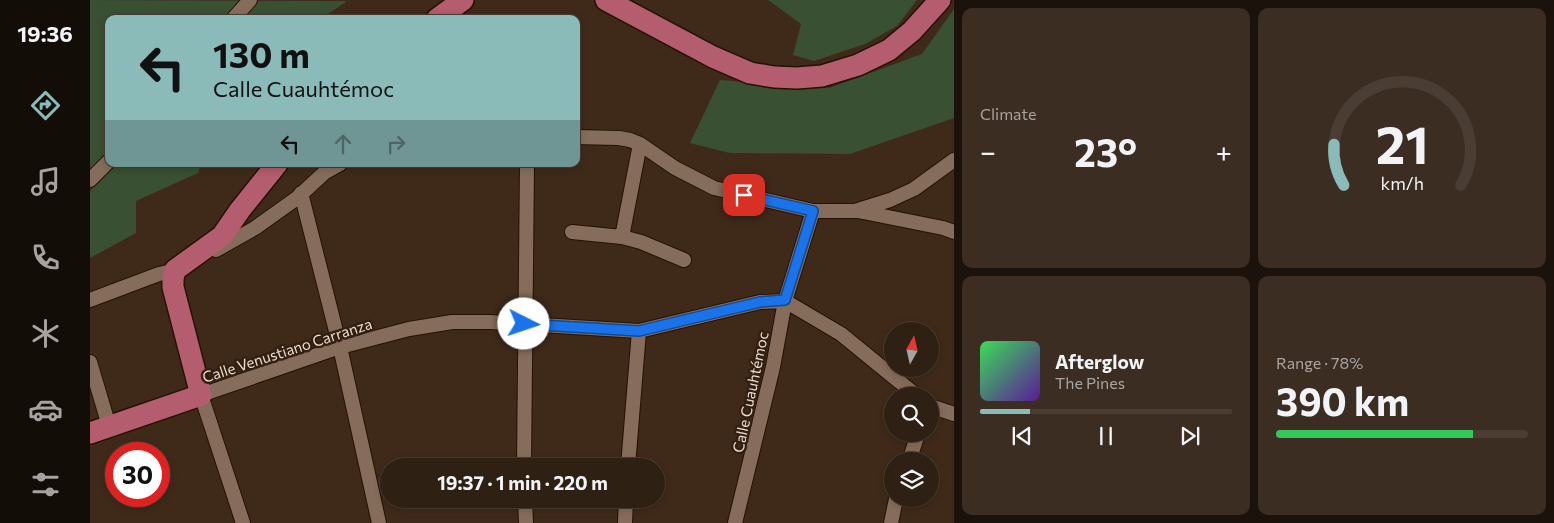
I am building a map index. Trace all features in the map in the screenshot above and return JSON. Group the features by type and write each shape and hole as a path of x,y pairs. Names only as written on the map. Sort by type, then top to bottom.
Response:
{"main road":[{"path":"443,15 463,0"},
{"path":"606,0 713,57 750,73 797,78 822,76 858,65 890,50 912,31 940,0"},
{"path":"100,430 201,395 173,287 172,280 175,270 222,236 275,167"}],"street":[{"path":"237,15 250,0"},
{"path":"580,137 619,138 640,144 675,168 714,188 813,211 855,211 943,228 954,232"},
{"path":"622,237 640,144"},
{"path":"855,211 890,200 914,189 954,160"},
{"path":"90,180 105,165"},
{"path":"90,300 159,274 183,268 255,228 297,198 324,173 335,167"},
{"path":"524,458 527,167"},
{"path":"301,193 340,347 380,523"},
{"name":"Calle Cuauhtémoc","path":"736,523 773,367 785,300 813,211"},
{"path":"572,232 622,237 641,242 684,260"},
{"path":"785,300 841,334 906,387"},
{"name":"Calle Venustiano Carranza","path":"201,395 340,347 409,329 452,322 490,322 639,331 760,302 785,300"},
{"path":"629,458 639,331"},
{"path":"90,362 100,430"},
{"path":"201,395 243,523"},
{"path":"939,409 954,414"},
{"path":"891,523 894,507"},
{"path":"525,508 526,523"},
{"path":"625,523 626,508"}],"green space":[{"path":"90,0 347,1 327,15 105,15 105,167 200,167 198,173 136,201 136,233 90,258 90,191 97,184 90,178"},
{"path":"768,0 917,0 897,26 865,44 814,61 793,55 801,24"},
{"path":"954,9 954,118 850,154 730,153 690,143 720,80 829,88 922,54"}],"route":[{"path":"524,324 639,331 760,302 785,300 813,211 744,195"}]}
